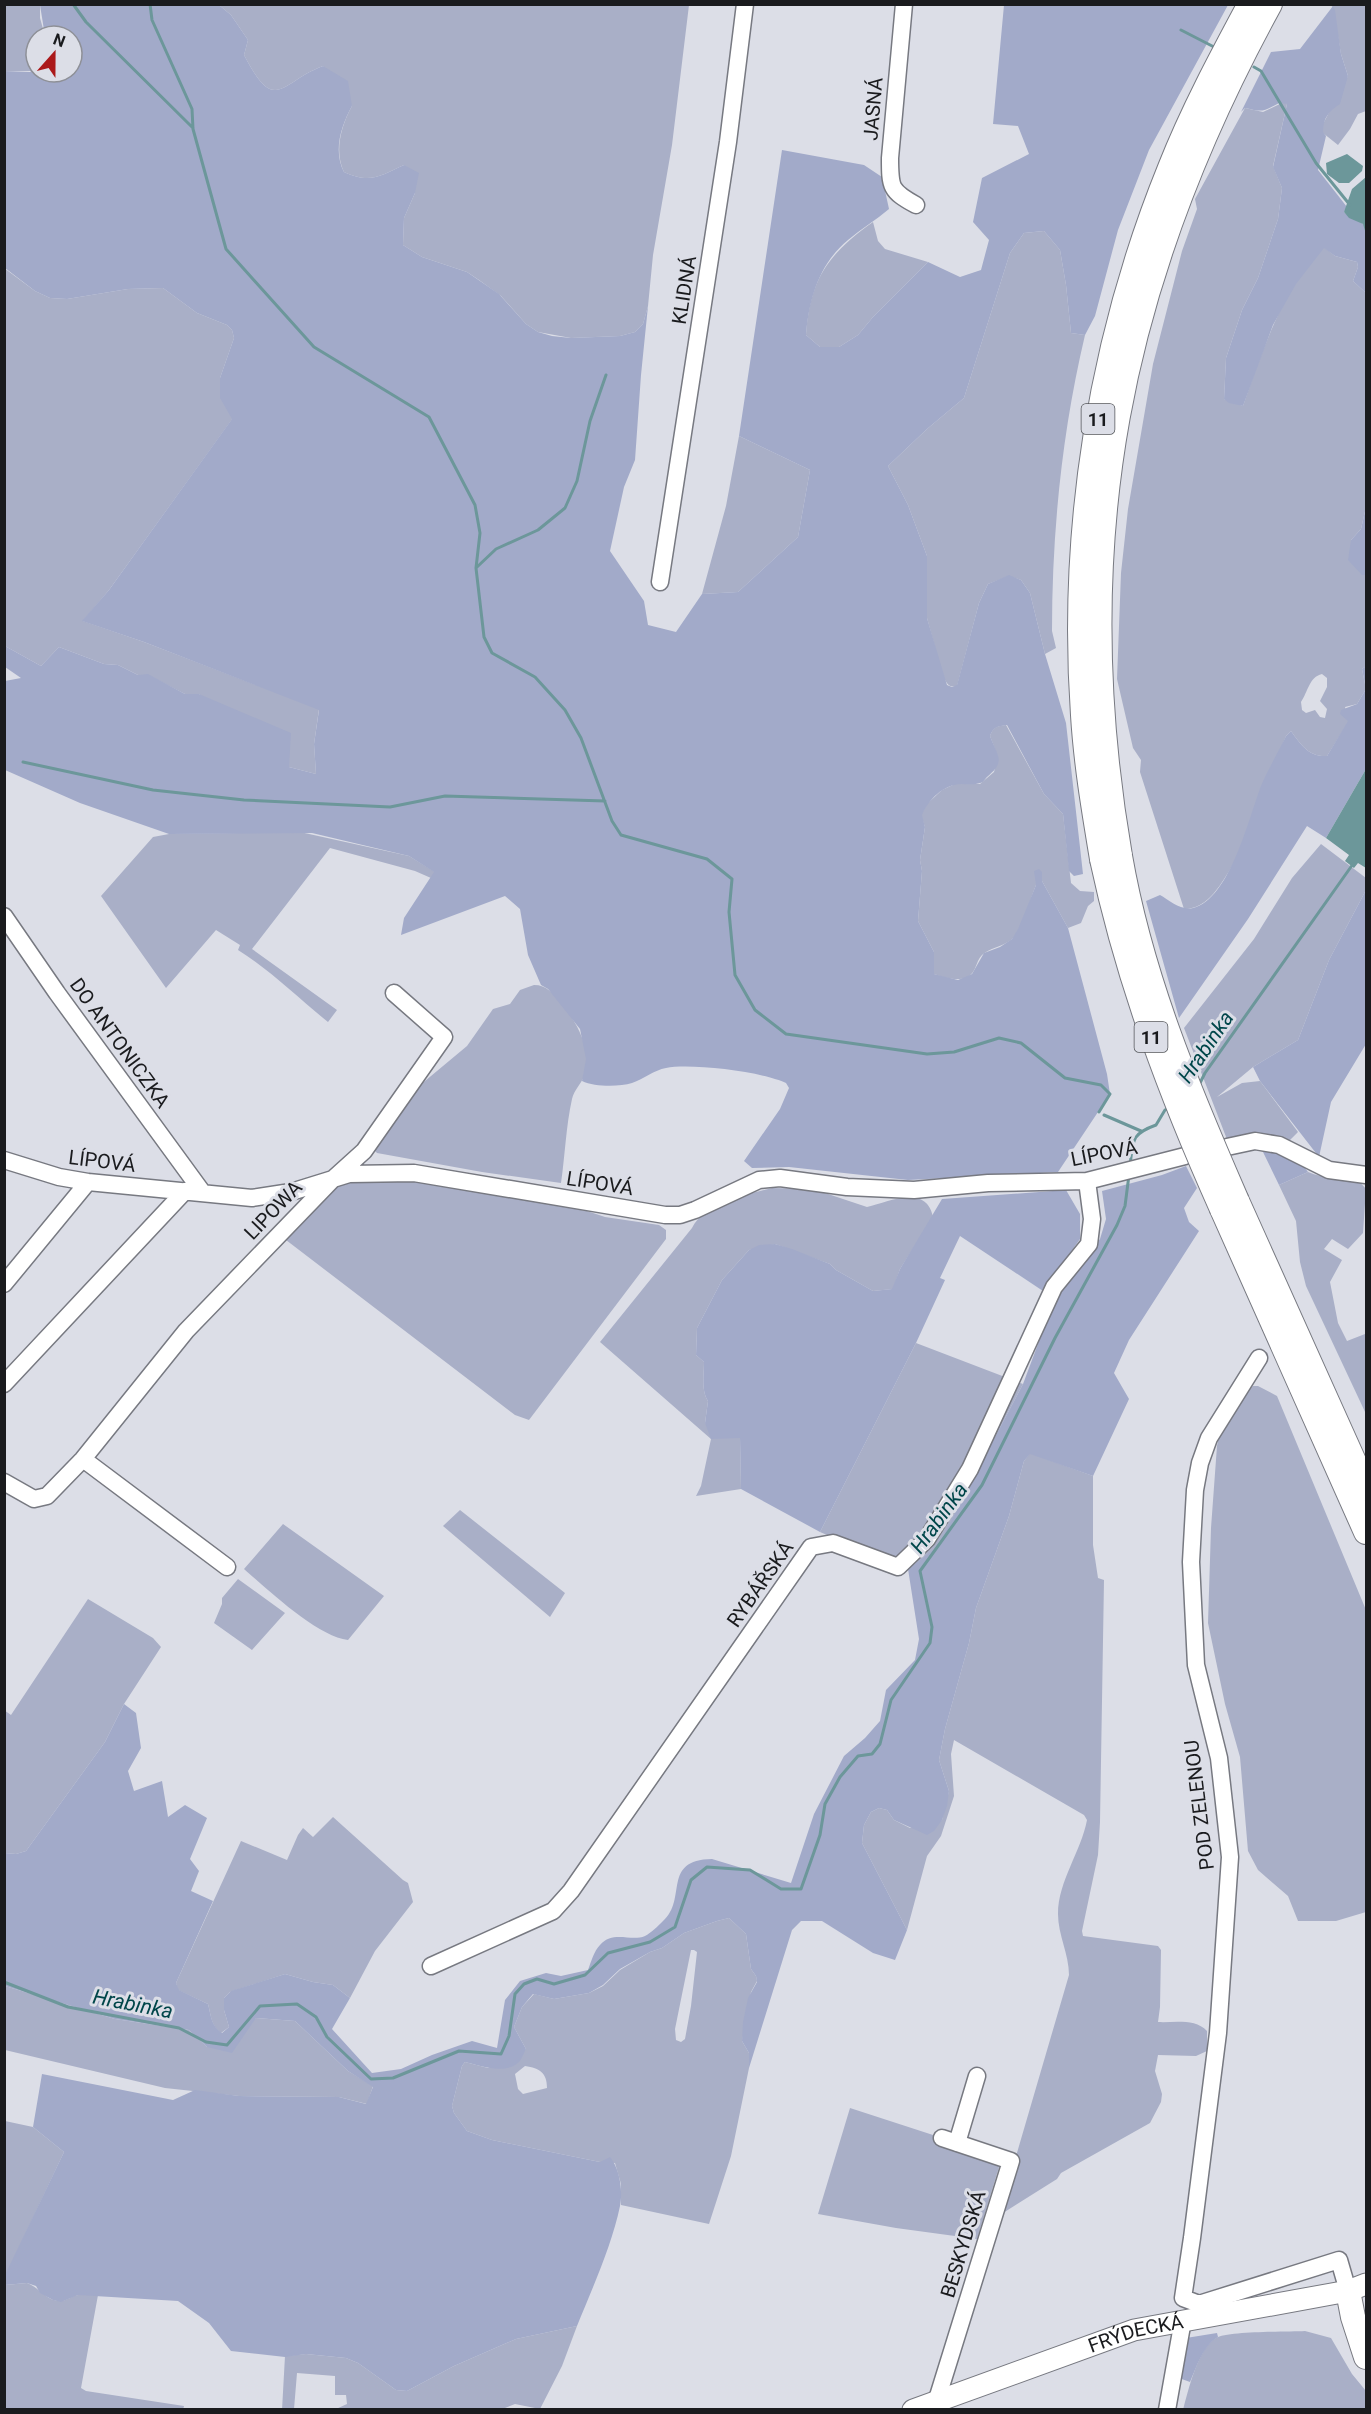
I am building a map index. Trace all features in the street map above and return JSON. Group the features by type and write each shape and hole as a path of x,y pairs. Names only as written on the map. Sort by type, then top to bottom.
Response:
{"highway":[{"name":"11","path":"1250,4 1170,167 1146,231 1113,347 1097,425 1087,493 1083,548 1080,657 1088,770 1111,857 1164,1021 1229,1205 1366,1532"},
{"name":"11","path":"1111,857 1098,645 1103,518 1116,422 1142,308 1178,198 1213,117 1270,4"},
{"name":"11","path":"1229,1205 1366,1488"},
{"path":"1357,2288 1353,2317 1366,2357"}],"main road":[{"name":"FRÝDECKÁ","path":"913,2409 935,2405 1134,2330 1357,2288"}],"street":[{"name":"KLIDNÁ","path":"660,582 728,142 745,4"},
{"name":"JASNÁ","path":"904,4 890,180 898,195 916,206"},
{"name":"DO ANTONICZKA","path":"4,916 57,993 203,1193"},
{"name":"LIPOWA","path":"4,1482 34,1499 47,1496 82,1459 186,1331 333,1179 364,1151 444,1036 394,993"},
{"path":"1227,1146 1255,1141 1279,1145 1329,1170 1366,1175"},
{"name":"LÍPOVÁ","path":"4,1160 59,1177 88,1182 252,1198 291,1192 349,1174 414,1173 665,1215 680,1215 759,1180 780,1178 847,1187 914,1190 988,1183 1087,1181 1185,1156"},
{"name":"RYBÁŘSKÁ","path":"431,1966 553,1911 571,1891 811,1547 832,1543 898,1567 927,1539 970,1469 1054,1287 1089,1244 1092,1219 1087,1181"},
{"path":"4,1284 88,1182"},
{"path":"4,1384 184,1191"},
{"name":"POD ZELENOU","path":"1259,1358 1209,1438 1200,1463 1195,1490 1191,1562 1196,1665 1219,1758 1230,1857 1218,2033 1183,2298 1199,2304 1339,2260 1357,2288"},
{"path":"82,1459 227,1567"},
{"name":"BESKYDSKÁ","path":"935,2405 1011,2161 949,2140 977,2076"},
{"path":"1167,2409 1183,2320"}],"shaded area":[{"path":"4,5 40,5 42,24 24,24 24,71 5,71"},
{"path":"40,5 219,5 231,15 248,40 244,55 255,74 264,85 272,90 288,86 323,66 348,81 352,106 342,130 339,147 344,172 368,178 404,165 419,173 415,193 404,218 403,245 422,257 467,272 499,294 526,324 538,332 552,336 571,338 620,336 635,332 643,324 648,306 635,460 624,487 610,551 644,601 648,625 676,632 702,594 738,592 798,537 810,470 739,436 782,150 864,165 882,177 889,209 838,249 823,271 813,295 806,335 820,347 839,347 858,335 928,262 960,277 981,270 989,240 973,222 982,178 1029,154 1018,126 993,124 1004,5 1228,5 1149,150 1118,230 1095,316 1085,335 1071,333 1060,250 1044,231 1024,233 1010,253 964,398 888,466 908,505 927,556 927,618 947,685 952,687 957,685 979,603 988,584 1009,575 1021,580 1030,593 1045,654 1066,723 1083,874 1074,876 1069,871 1063,814 1044,794 1007,725 998,727 990,736 999,758 993,772 981,783 954,785 943,790 933,798 922,815 925,827 920,860 922,871 918,921 934,952 934,974 958,980 972,974 984,953 1012,939 1036,885 1034,871 1039,869 1042,872 1042,881 1068,928 1107,1074 1110,1094 1058,1172 908,1180 789,1167 752,1168 744,1161 780,1109 789,1088 786,1083 745,1072 692,1067 662,1069 632,1083 621,1085 607,1086 582,1081 586,1059 580,1029 548,989 541,985 528,955 520,909 505,896 401,935 404,918 434,872 409,856 312,833 169,834 80,803 5,770 5,681 21,678 5,667 5,646 41,666 59,647 104,664 118,665 138,675 148,674 185,694 199,694 291,733 289,767 316,774 314,744 319,710 144,642 82,621 109,590 232,419 220,398 220,378 234,338 232,330 227,325 197,313 163,288 128,289 67,299 50,298 35,291 5,268 4,71 24,72 24,84 84,84 84,24 43,24"},
{"path":"219,5 689,5 672,145 653,255 648,306 643,324 635,332 620,336 571,338 538,332 526,324 501,296 467,272 422,257 403,245 404,218 415,193 404,165 368,178 344,172 339,147 345,122 352,106 323,66 288,86 272,90 264,85 255,74 244,55 248,40 231,15"},
{"path":"1330,5 1366,5 1366,111 1358,114 1338,145 1323,133 1323,124 1348,76 1341,54 1333,7"},
{"path":"1333,6 1341,54 1348,76 1340,104 1325,119 1323,132 1326,136 1318,170 1347,207 1344,212 1366,227 1366,293 1353,281 1358,267 1357,262 1335,256 1324,248 1296,284 1273,325 1243,406 1229,403 1224,399 1226,358 1242,310 1258,278 1278,219 1282,188 1273,167 1287,104 1279,103 1262,110 1245,108 1241,112 1271,52 1300,49"},
{"path":"1284,102 1287,104 1273,166 1282,188 1278,219 1258,278 1242,310 1226,358 1224,399 1243,406 1274,324 1294,285 1320,250 1324,247 1335,256 1357,262 1358,267 1353,281 1366,293 1366,507 1361,529 1351,540 1362,574 1366,575 1366,666 1362,669 1366,689 1357,704 1345,707 1349,721 1327,756 1310,752 1291,731 1286,736 1234,863 1208,899 1193,908 1184,909 1140,772 1141,760 1133,748 1117,679 1121,573 1128,509 1153,364 1182,251 1197,209 1195,199 1245,108 1263,112","holes":["1322,674 1327,678 1327,687 1320,701 1327,709 1325,718 1320,717 1315,710 1306,713 1302,710 1301,702 1311,682"]},
{"path":"1347,154 1363,166 1362,171 1349,183 1339,183 1327,174 1326,163"},
{"path":"1366,177 1366,234 1363,224 1349,218 1344,212 1352,189"},
{"path":"873,222 878,241 885,249 928,262 858,335 839,347 820,347 806,335 808,315 817,283 833,257 844,245"},
{"path":"1044,231 1060,250 1071,333 1085,335 1064,445 1056,519 1052,631 1056,648 1045,654 1030,593 1021,580 1009,576 988,584 979,603 957,686 952,686 943,676 927,618 927,556 908,505 888,466 964,398 1010,253 1024,233"},
{"path":"4,268 35,291 50,298 67,299 128,289 163,288 197,313 227,325 232,330 234,338 220,378 228,410 233,418 109,590 83,621 319,709 314,744 316,774 289,767 199,694 185,694 148,675 138,675 118,665 104,664 59,647 41,666 5,646"},
{"path":"739,436 810,470 798,537 738,592 702,594 726,506"},
{"path":"1366,507 1366,575 1362,575 1348,560 1351,540 1361,529"},
{"path":"1366,666 1366,689 1362,669"},
{"path":"1366,689 1366,769 1326,838 1307,826 1248,919 1179,1018 1146,901 1160,895 1189,909 1206,901 1218,890 1228,874 1261,786 1286,736 1291,731 1310,752 1327,756 1348,721 1340,714 1341,710 1357,704"},
{"path":"1006,725 1044,794 1063,814 1071,883 1080,891 1094,892 1094,901 1088,906 1081,923 1068,928 1042,881 1036,885 1022,922 1011,940 982,955 969,976 960,979 944,977 934,974 934,952 918,921 922,871 920,860 925,827 921,815 927,804 942,790 955,784 980,784 994,772 998,757 990,736 996,728"},
{"path":"1366,769 1366,868 1358,863 1354,868 1345,861 1349,855 1326,838"},
{"path":"300,832 409,856 435,872 431,878 415,871 330,848 252,949 337,1010 328,1022 273,975 238,950 240,945 216,930 166,988 101,896 153,837 169,834"},
{"path":"1321,844 1366,878 1366,890 1329,960 1298,1040 1253,1067 1217,1097 1242,1083 1260,1081 1298,1132 1289,1141 1261,1137 1228,1142 1184,1028 1254,939 1292,878"},
{"path":"1366,890 1366,1044 1331,1102 1319,1157 1260,1081 1253,1067 1298,1040 1329,960"},
{"path":"534,985 549,990 566,1010 577,1026 586,1054 585,1074 573,1096 570,1109 561,1183 482,1172 377,1153 373,1149 419,1086 467,1046 493,1009 510,1004 520,990"},
{"path":"1254,1147 1291,1157 1308,1172 1279,1185 1263,1152"},
{"path":"1186,1166 1197,1188 1184,1208 1189,1222 1199,1231 1129,1340 1114,1373 1129,1399 1093,1476 1030,1454 1024,1461 1009,1516 976,1608 969,1643 945,1729 939,1760 949,1791 942,1820 934,1831 927,1835 894,1820 887,1810 879,1808 871,1812 864,1825 862,1843 907,1930 895,1960 873,1953 822,1921 801,1921 792,1930 749,2068 749,2053 742,2041 743,2022 748,1998 757,1982 751,1969 746,1934 729,1918 684,1933 662,1948 620,1969 603,1985 589,1993 554,1999 533,1994 522,2007 514,2027 526,2049 519,2062 500,2069 465,2062 462,2066 452,2106 454,2113 467,2131 492,2140 600,2162 610,2157 616,2168 620,2180 620,2206 601,2267 577,2326 516,2339 454,2366 407,2391 396,2390 358,2363 346,2358 306,2354 285,2357 231,2351 209,2323 178,2301 78,2295 61,2302 40,2293 36,2286 27,2283 5,2285 4,2277 64,2152 33,2127 42,2074 173,2100 195,2090 239,2096 339,2097 366,2104 373,2087 348,2071 295,2021 256,2018 232,2053 207,2047 189,2030 115,2019 5,1986 5,1853 16,1854 26,1851 105,1742 124,1704 136,1713 141,1748 128,1771 134,1791 162,1781 168,1817 185,1805 207,1818 190,1859 199,1871 191,1891 213,1901 176,1983 179,1990 208,2004 212,2020 218,2030 222,2033 229,2027 224,2010 224,1998 231,1991 285,1974 333,1985 350,1998 332,2029 372,2073 401,2069 472,2041 497,2048 505,2000 520,1981 546,1973 561,1976 588,1970 596,1950 605,1941 616,1937 640,1937 650,1933 670,1912 681,1873 686,1866 696,1861 712,1859 791,1883 814,1814 844,1756 880,1721 886,1690 915,1660 919,1639 908,1569 937,1547 1023,1384 1056,1296 1100,1239 1106,1219 1102,1191"},
{"path":"1308,1172 1326,1177 1357,1179 1366,1189 1363,1233 1348,1249 1332,1239 1324,1249 1342,1260 1330,1282 1338,1323 1347,1341 1365,1334 1366,1414 1306,1286 1300,1262 1296,1221 1279,1185"},
{"path":"393,1178 659,1225 666,1230 666,1239 529,1420 515,1415 286,1240 312,1209 335,1188 355,1181"},
{"path":"772,1188 813,1189 867,1207 906,1197 915,1198 923,1200 933,1217 900,1269 893,1289 873,1291 836,1270 830,1264 775,1244 749,1250 722,1280 697,1328 696,1355 704,1362 704,1387 708,1401 705,1423 740,1437 741,1489 696,1496 701,1486 711,1439 600,1342 698,1219 727,1201"},
{"path":"1066,1190 1080,1214 1080,1239 1043,1291 960,1236 940,1278 945,1280 916,1343 820,1532 741,1489 740,1438 711,1439 705,1423 708,1401 704,1387 704,1362 696,1355 697,1328 722,1280 749,1250 759,1245 775,1244 830,1264 836,1270 873,1291 892,1289 900,1269 942,1199"},
{"path":"916,1343 1023,1384 937,1548 908,1569 820,1532"},
{"path":"1253,1386 1258,1386 1277,1396 1366,1610 1366,1912 1336,1921 1298,1921 1288,1896 1258,1870 1248,1851 1240,1757 1225,1704 1208,1623 1211,1528 1217,1446 1219,1436 1247,1391"},
{"path":"1030,1453 1093,1476 1093,1545 1098,1578 1104,1580 1100,1822 1098,1855 1082,1931 1083,1936 1158,1946 1161,1950 1158,2022 1184,2022 1202,2027 1207,2031 1207,2051 1196,2056 1158,2055 1155,2071 1162,2094 1161,2102 1150,2123 1061,2173 1057,2179 1003,2213 1000,2211 1069,1975 1058,1922 1059,1902 1087,1820 1084,1815 954,1740 951,1754 954,1796 941,1836 927,1856 907,1930 862,1843 864,1825 871,1812 879,1808 887,1810 894,1820 910,1828 942,1820 949,1791 939,1760 945,1729 969,1643 976,1608 1009,1516 1024,1461"},
{"path":"460,1510 565,1593 550,1617 443,1526"},
{"path":"283,1524 384,1596 348,1640 322,1631 308,1622 244,1569"},
{"path":"238,1579 285,1613 252,1650 214,1623 222,1604 222,1598"},
{"path":"88,1599 153,1638 161,1647 124,1704 105,1742 26,1851 16,1854 5,1853 4,1710 11,1715"},
{"path":"333,1817 408,1883 413,1902 375,1951 350,1998 333,1985 285,1974 230,1992 224,1998 224,2010 229,2027 221,2033 213,2024 208,2004 178,1990 176,1983 241,1841 287,1860 303,1828 313,1837"},
{"path":"729,1918 746,1934 751,1969 757,1981 751,1992 742,2041 749,2053 749,2068 731,2156 709,2224 621,2205 621,2184 615,2163 492,2140 467,2131 454,2113 452,2106 462,2066 465,2062 488,2068 526,2049 514,2027 522,2007 534,1994 554,1999 589,1993 603,1986 620,1970 650,1952 662,1948 684,1933","holes":["691,1950 697,1952 691,2006 685,2039 681,2042 676,2040 675,2029","525,2066 542,2072 547,2088 523,2094 518,2089 515,2074"]},
{"path":"5,1986 115,2019 189,2030 207,2047 256,2018 295,2021 348,2071 373,2086 367,2104 339,2097 239,2096 165,2088 5,2050"},
{"path":"850,2108 933,2135 937,2143 993,2161 999,2167 977,2239 818,2214"},
{"path":"5,2121 33,2127 64,2152 5,2277"},
{"path":"27,2283 55,2300 62,2301 78,2295 98,2295 81,2388 86,2391 184,2406 183,2410 5,2410 5,2285"},
{"path":"577,2326 562,2366 540,2409 515,2404 500,2410 336,2409 347,2404 346,2395 335,2395 335,2376 297,2373 294,2409 282,2410 285,2356 306,2354 346,2358 358,2363 396,2390 407,2391 454,2366 516,2339"},
{"path":"1305,2331 1331,2338 1352,2374 1366,2391 1366,2409 1183,2410 1199,2360 1216,2338 1244,2333"},
{"path":"1217,2333 1218,2337 1204,2351 1190,2382 1179,2378 1186,2338"}],"waterway":[{"path":"73,4 86,22 193,128"},
{"path":"150,4 152,20 192,109 193,129 226,249 314,347 429,417 475,505 480,533 476,568 484,637 492,653 535,677 565,710 581,738 612,821 621,835 707,859 732,879 729,912 735,975 755,1010 786,1034 927,1054 954,1052 999,1038 1021,1043 1065,1078 1101,1085 1110,1094 1099,1112"},
{"path":"1181,30 1216,48"},
{"path":"1254,67 1261,71 1316,163 1350,205"},
{"path":"477,567 496,549 538,530 565,508 577,481 590,421 606,375"},
{"path":"23,762 153,790 244,800 390,807 445,796 605,801"},
{"name":"Hrabinka","path":"1199,1085 1205,1073 1353,864"},
{"name":"Hrabinka","path":"1130,1166 1135,1139 1142,1132 1156,1125 1165,1110 1169,1108"},
{"path":"1104,1115 1141,1131"},
{"name":"Hrabinka","path":"4,1982 68,2007 179,2028 206,2042 227,2045 260,2006 297,2004 316,2017 327,2037 371,2079 393,2078 459,2051 501,2054 509,2036 515,1994 524,1984 537,1979 554,1984 585,1975 608,1953 650,1942 675,1927 691,1880 707,1867 750,1870 781,1889 801,1889 820,1835 825,1804 840,1777 858,1756 872,1754 880,1744 891,1700 930,1643 932,1627 920,1571 982,1485 1055,1338 1117,1225 1125,1206 1129,1175"}]}
